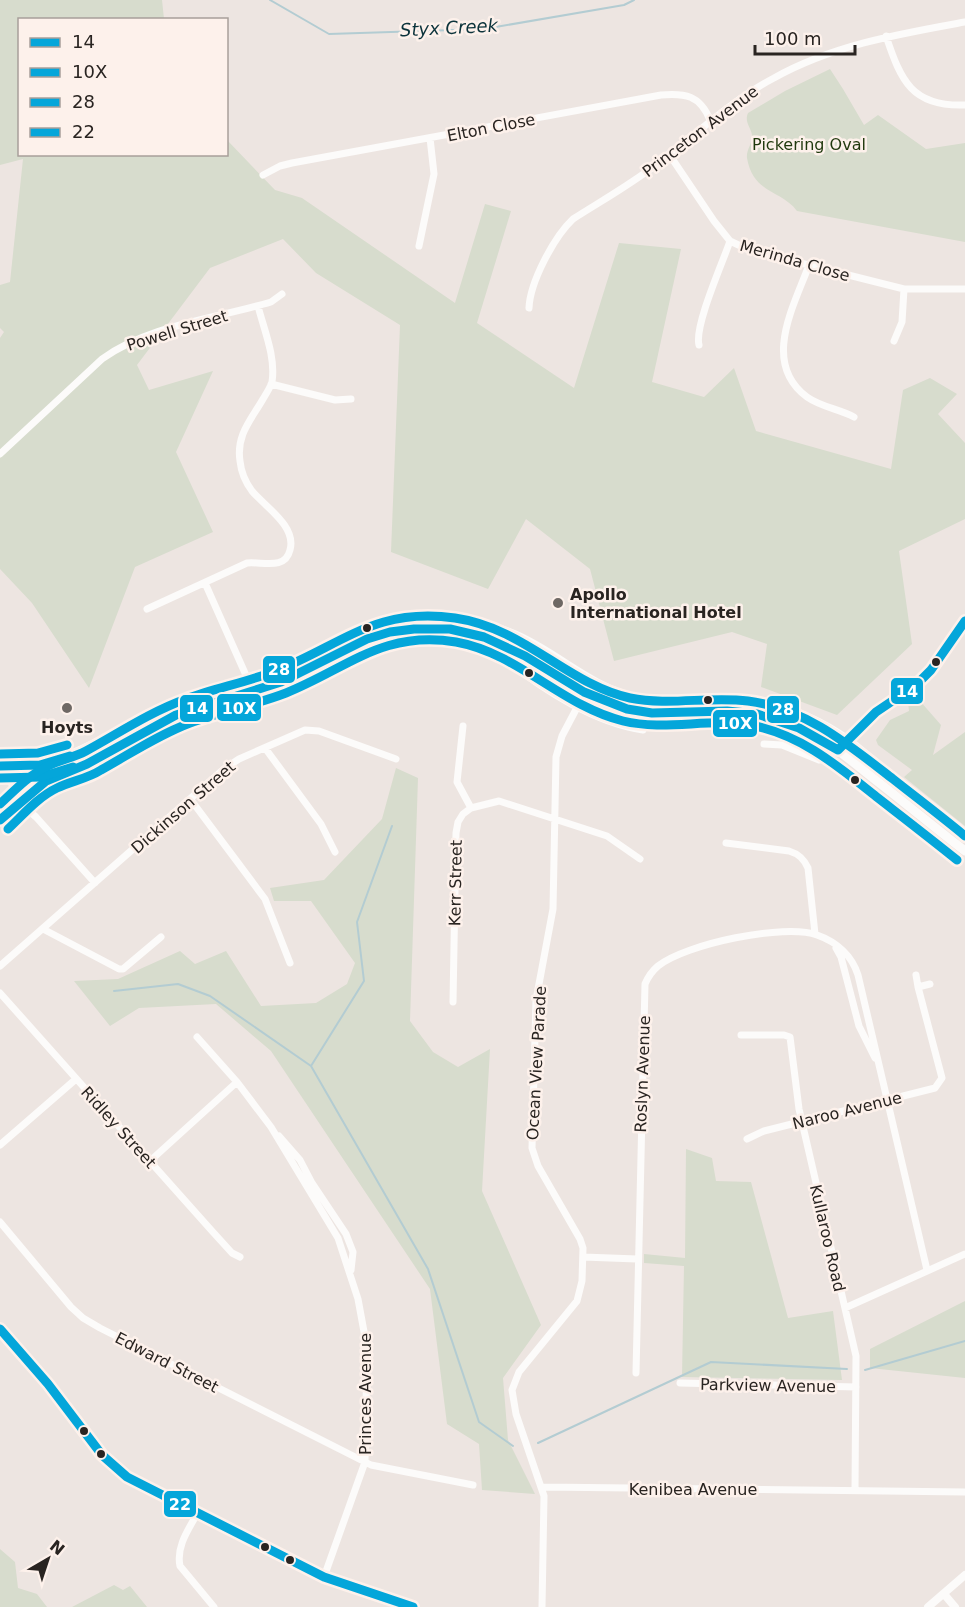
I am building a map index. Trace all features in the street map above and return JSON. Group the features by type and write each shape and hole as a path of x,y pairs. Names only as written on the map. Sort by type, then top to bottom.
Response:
{"highway":[{"path":"0,766 48,763 69,756 159,710 211,690 275,671 369,628 418,618 440,617 476,622 516,635 591,681 610,690 650,701 676,703 738,700 773,705 817,721 849,741 965,836"},
{"path":"4,779 31,780 53,777 88,764 158,724 186,711 253,691 305,671 366,639 404,630 442,628 490,638 505,644 584,693 605,703 645,713 727,711 765,715 798,726 838,750 965,851"}],"main road":[{"path":"838,750 876,712 916,685 931,670 965,621"},
{"path":"0,761 23,766"},
{"path":"0,1329 48,1384 102,1455 116,1469 140,1485 324,1577 413,1607"},
{"path":"928,1607 965,1575"},
{"path":"944,1594 955,1607"}],"street":[{"name":"Princeton Avenue","path":"529,308 529,298 533,287 563,228 573,219 644,174 710,120 749,92 815,59 885,36 965,22"},
{"path":"885,36 897,68 916,92 935,103 965,105"},
{"name":"Elton Close","path":"263,175 280,166 673,94 685,95 697,100 702,104 710,120"},
{"path":"419,246 434,174 430,138"},
{"name":"Merinda Close","path":"669,154 730,241 749,250 904,289 965,289"},
{"path":"699,345 697,338 701,323 730,241"},
{"path":"809,265 785,329 783,352 788,374 799,390 807,396 854,417"},
{"path":"894,341 902,322 904,289"},
{"name":"Powell Street","path":"0,454 102,359 120,347 151,334 271,302 282,294"},
{"path":"147,609 247,563 256,561 277,564 285,559 291,550 286,528 279,517 252,490 244,477 240,463 241,434 271,384 271,354 258,306"},
{"path":"271,384 335,400 351,399"},
{"path":"205,583 253,691"},
{"path":"508,661 540,685 577,707 619,725 643,730"},
{"name":"Ocean View Parade","path":"542,1487 516,1414 512,1390 519,1372 577,1301 581,1292 583,1257 580,1239 538,1166 532,1148 536,1000 553,909 556,757 559,746 591,681"},
{"path":"463,726 457,782 471,808 499,801 607,836 640,858"},
{"name":"Dickinson Street","path":"0,966 224,769 239,759 305,730 319,731 396,759"},
{"path":"764,744 782,745 819,760 828,758 838,750"},
{"path":"265,748 321,824 335,852"},
{"path":"0,820 38,786 53,777"},
{"path":"4,779 16,787 20,803 36,817 94,883"},
{"path":"191,800 265,899 290,963"},
{"name":"Kerr Street","path":"453,1002 456,833 458,822 471,808"},
{"path":"726,843 789,851 805,861 808,868 815,934"},
{"path":"43,929 119,969 123,969 161,937"},
{"name":"Roslyn Avenue","path":"636,1373 645,984 649,975 665,961 729,938 759,933 815,934 835,944 848,954 855,964 927,1270"},
{"name":"Roslyn Avenue","path":"835,944 841,957 860,1026 878,1063"},
{"path":"916,975 918,987 930,984"},
{"name":"Naroo Avenue","path":"747,1139 764,1131 932,1090 938,1086 942,1078 918,987"},
{"name":"Ridley Street","path":"0,993 212,1232 232,1253 240,1257"},
{"name":"Kullaroo Road","path":"741,1035 790,1037 801,1121 855,1344 855,1490"},
{"name":"Princes Avenue","path":"197,1037 237,1082 271,1127 338,1238 351,1274 365,1330 367,1348 365,1462 324,1577"},
{"path":"0,1144 76,1079"},
{"path":"150,1161 237,1082"},
{"name":"Edward Street","path":"0,1222 41,1273 83,1318 371,1466 472,1485"},
{"path":"845,1308 965,1254"},
{"path":"583,1257 637,1259"},
{"name":"Parkview Avenue","path":"680,1383 856,1387"},
{"path":"542,1487 544,1504 542,1607"},
{"name":"Kenibea Avenue","path":"542,1487 965,1492"},
{"path":"196,1514 179,1549 178,1558 180,1566 214,1607"}],"green space":[{"path":"0,0 162,0 164,18 18,18 18,156 228,156 228,141 275,190 302,198 455,303 485,204 511,211 477,323 574,388 619,243 681,249 652,382 704,397 734,368 756,431 891,469 903,390 930,378 957,394 938,414 965,443 965,519 899,551 912,644 837,715 761,687 767,644 732,632 614,661 590,569 526,519 488,589 391,552 400,325 316,273 283,239 210,268 137,365 149,390 213,371 176,452 213,532 135,567 89,688 32,603 0,569 0,338 4,332 0,328 0,285 10,282 23,159 0,165"},
{"name":"Pickering Oval","path":"830,69 864,125 878,115 926,149 965,143 965,242 797,211 791,204 755,179 747,158 752,138 747,119 748,113 785,91"},
{"path":"920,701 941,725 933,755 965,732 965,826 904,777 912,770 878,745 876,740 890,720 909,711 908,702"},
{"path":"396,768 418,778 410,1021 433,1052 458,1067 490,1049 482,1191 541,1325 503,1378 508,1440 535,1494 482,1490 479,1444 447,1424 430,1289 271,1051 216,1004 139,1008 110,1026 74,981 118,979 180,951 195,964 226,951 261,1006 316,1003 347,984 355,963 311,901 274,901 270,888 324,880 382,819"},
{"path":"686,1149 712,1158 716,1181 751,1182 788,1318 833,1311 842,1380 682,1377 684,1266 644,1263 644,1254 685,1258"},
{"path":"965,1301 965,1378 870,1368 870,1349"},
{"path":"0,1549 15,1562 18,1588 37,1594 47,1607 0,1607"},
{"path":"114,1585 123,1590 130,1586 147,1607 72,1607"}],"waterway":[{"name":"Styx Creek","path":"270,0 329,34 484,29 624,5 634,0"},
{"path":"311,1066 364,981 357,922 392,826"},
{"path":"114,991 178,984 210,996 311,1066 428,1269 479,1422 513,1446"},
{"path":"865,1370 965,1341"},
{"path":"538,1443 711,1362 847,1369"}],"transit line":[{"name":"28","path":"0,804 39,771 86,751 147,716 173,704 278,670 382,622 428,616 455,618 503,633 586,681 630,698 659,701 748,701 789,711 843,741 965,836"},
{"name":"14","path":"838,750 876,712 916,685 931,670 965,621"},
{"name":"14","path":"0,820 46,781 87,764 176,715 281,682 367,639 390,632 414,629 450,629 484,637 525,656 584,692 627,709 652,713 727,711 757,714 799,728 838,750"},
{"name":"10X","path":"8,829 43,796 96,773 178,728 286,693 386,646 407,641 430,640 456,642 500,657 580,704 623,721 655,725 734,723 769,729 786,736 834,764 957,860"},
{"name":"28","path":"0,754 38,753 67,745"},
{"name":"14","path":"0,766 40,765 70,756"},
{"name":"10X","path":"0,778 41,777 73,767"},
{"name":"22","path":"0,1329 48,1384 102,1455 127,1477 324,1577 413,1607"}],"place":[{"name":"Apollo International Hotel","path":"558,603"},
{"name":"Hoyts","path":"67,708"}]}
